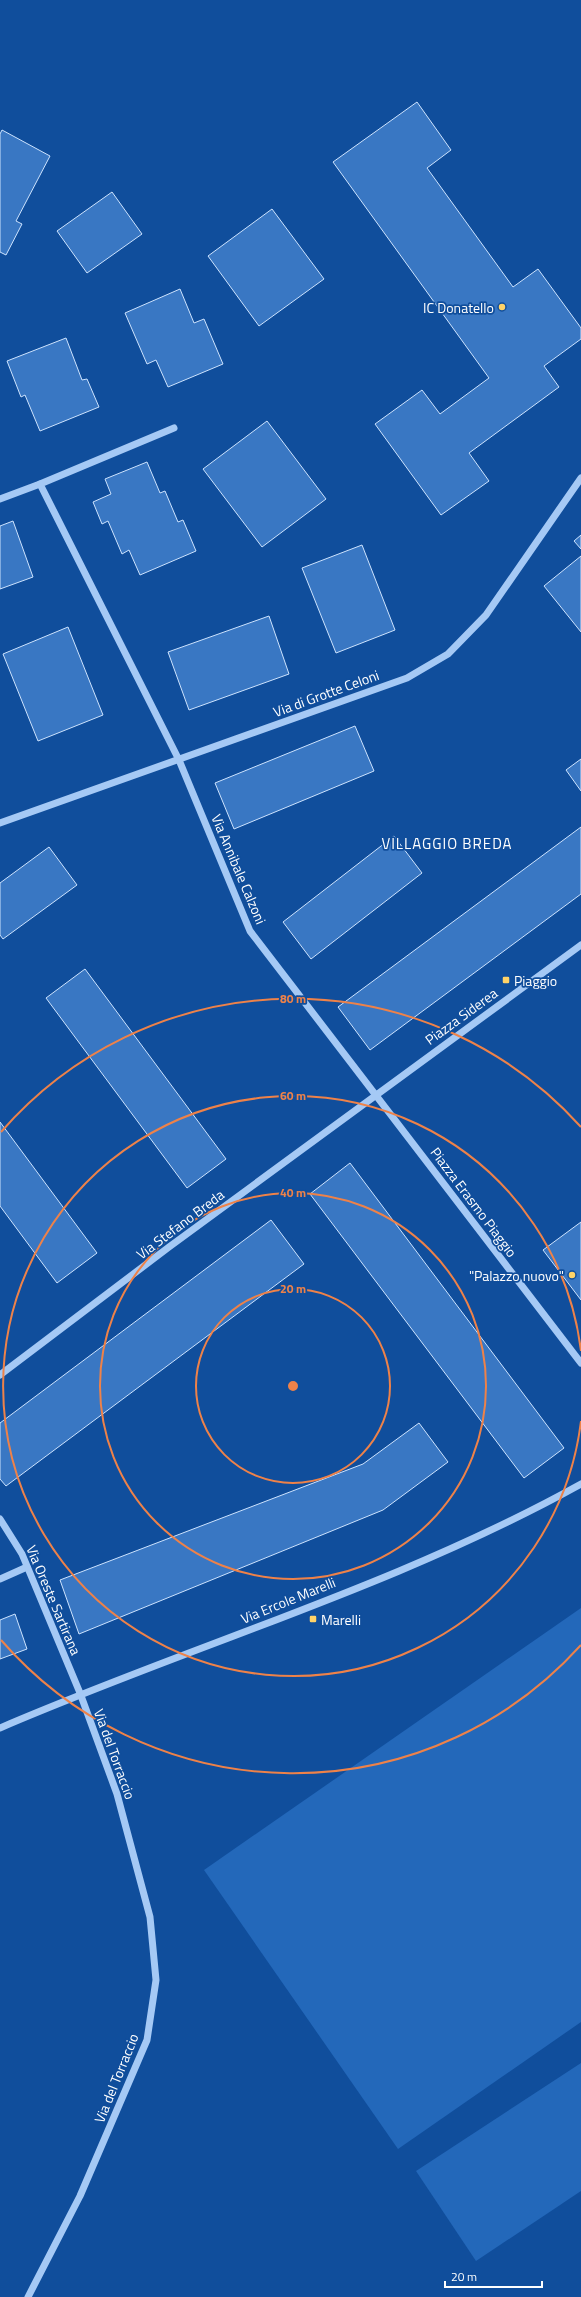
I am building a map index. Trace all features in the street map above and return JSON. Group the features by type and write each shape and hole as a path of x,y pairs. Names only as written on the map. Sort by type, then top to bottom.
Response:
{"street":[{"path":"0,499 40,484 174,428"},
{"name":"Via di Grotte Celoni","path":"0,822 179,760 407,678 448,654 486,615 581,478"},
{"name":"Via Annibale Calzoni","path":"40,484 179,760 250,931 376,1094"},
{"name":"Piazza Siderea","path":"376,1094 581,945"},
{"name":"Piazza Erasmo Piaggio","path":"376,1094 581,1363"},
{"name":"Via Stefano Breda","path":"0,1376 376,1094"},
{"name":"Via Ercole Marelli","path":"0,1728 80,1693 270,1622 425,1559 526,1514 581,1484"},
{"name":"Via Oreste Sartirana","path":"0,1519 22,1554 80,1693"},
{"path":"0,1579 27,1567"},
{"name":"Via del Torraccio","path":"28,2297 80,2196 147,2040 156,1980 150,1917 117,1794 80,1693"}],"shaded area":[{"path":"581,1608 581,2022 398,2149 204,1870"},
{"path":"581,2063 581,2191 476,2261 416,2171"}],"building":[{"name":"IC Donatello","path":"417,102 451,150 427,168 513,287 538,269 581,328 581,339 544,366 559,387 469,453 489,481 441,515 375,424 422,390 440,414 489,378 333,162"},
{"path":"2,130 50,156 16,221 22,224 6,255 0,252 0,134"},
{"path":"112,192 142,234 87,273 57,231"},
{"path":"272,209 324,279 259,326 208,256"},
{"path":"180,289 194,323 204,319 223,364 168,387 156,360 147,364 125,313"},
{"path":"66,338 82,380 87,379 99,407 40,431 25,395 21,397 7,361"},
{"path":"267,421 326,499 262,547 203,469"},
{"path":"147,462 160,493 165,491 178,522 183,520 196,551 140,575 129,550 122,554 108,521 102,524 93,502 111,494 105,479"},
{"path":"13,521 33,577 0,589 0,526"},
{"path":"581,535 581,549 574,541"},
{"path":"362,545 395,630 336,653 302,568"},
{"path":"581,556 581,632 544,586"},
{"path":"269,616 289,674 189,710 168,652"},
{"path":"68,627 103,715 38,741 3,654"},
{"path":"355,726 374,771 234,829 215,783"},
{"path":"581,759 581,791 566,770"},
{"path":"581,827 581,894 370,1050 338,1007"},
{"path":"394,836 422,873 311,959 283,922"},
{"path":"49,847 77,885 3,939 0,935 0,883"},
{"path":"85,969 226,1159 187,1188 46,998"},
{"path":"0,1122 97,1253 57,1283 0,1206"},
{"path":"350,1163 564,1448 524,1478 310,1194"},
{"path":"271,1220 304,1264 6,1486 0,1479 0,1423"},
{"name":"\"Palazzo nuovo\"","path":"581,1222 581,1300 543,1250"},
{"path":"419,1423 448,1462 383,1510 79,1634 60,1580 363,1464"},
{"path":"15,1614 27,1649 0,1659 0,1620"}],"place":[{"name":"IC Donatello","path":"502,307"},
{"name":"Piaggio","path":"506,980"},
{"name":"\"Palazzo nuovo\"","path":"572,1275"},
{"name":"Marelli","path":"313,1619"}],"district":[{"name":"VILLAGGIO BREDA","path":"447,843"}]}
